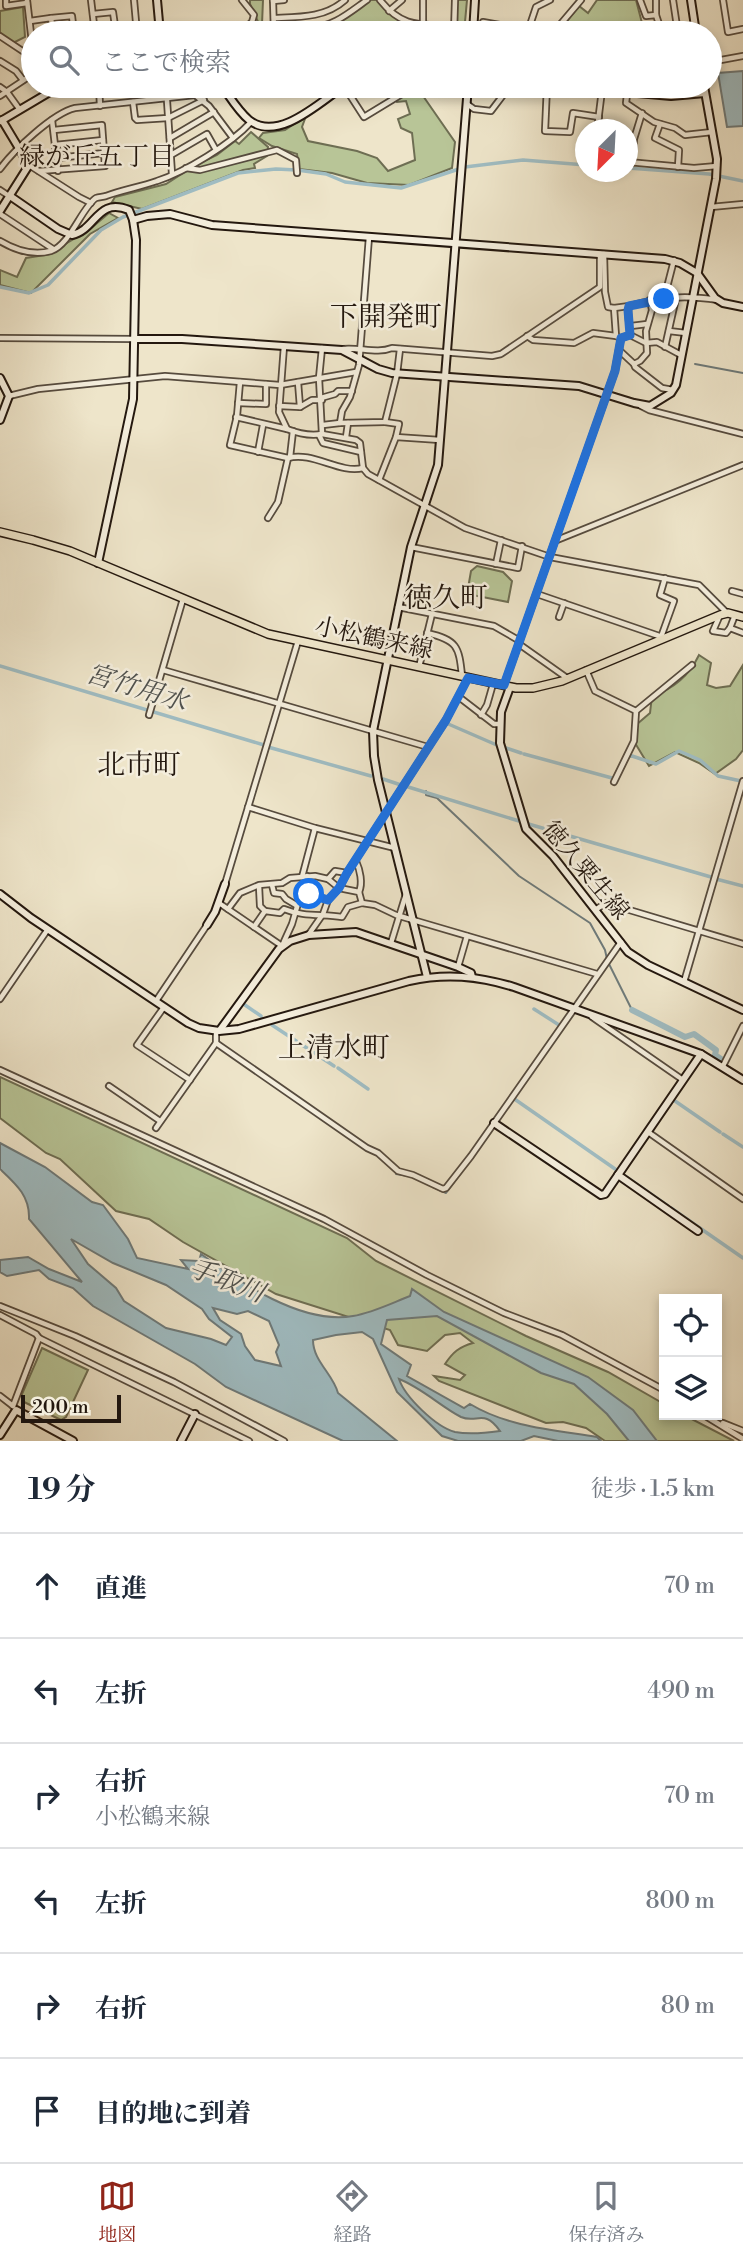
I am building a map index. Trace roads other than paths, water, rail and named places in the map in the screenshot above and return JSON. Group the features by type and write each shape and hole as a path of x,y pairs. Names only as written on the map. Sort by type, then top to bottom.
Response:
{"main road":[{"name":"小松鶴来線","path":"0,532 48,544 98,563 268,634 507,686 533,688 568,678 663,637 731,615"}],"street":[{"path":"6,0 6,6 27,1 30,21 72,16 73,21"},
{"path":"91,0 94,21"},
{"path":"135,0 136,21"},
{"path":"157,0 159,21"},
{"path":"284,0 273,1 274,18 318,15 329,12 342,1"},
{"path":"334,21 367,0"},
{"path":"380,0 389,11 404,21"},
{"path":"389,11 402,0"},
{"path":"423,0 423,21"},
{"path":"454,21 455,0"},
{"path":"473,21 475,0"},
{"path":"531,21 536,7 533,0"},
{"path":"536,7 550,0"},
{"path":"640,0 646,16 656,15"},
{"path":"656,0 658,21"},
{"path":"673,0 676,21"},
{"path":"691,0 694,21"},
{"path":"723,0 728,32 743,29"},
{"path":"242,1 254,15 252,21"},
{"path":"563,21 579,1"},
{"path":"93,14 113,12 114,21"},
{"path":"0,36 21,48"},
{"path":"722,60 743,56"},
{"path":"0,61 21,77"},
{"path":"0,96 21,82"},
{"path":"0,87 20,110"},
{"path":"40,98 1,121 29,165 91,203"},
{"path":"100,98 100,106"},
{"path":"1,167 11,154 66,110 166,98 173,174"},
{"path":"200,98 233,138"},
{"path":"231,98 251,121 267,127 285,125 326,98"},
{"path":"352,98 364,117 394,98"},
{"path":"427,977 374,763 373,731 411,547 435,477 467,98"},
{"path":"466,103 474,108 491,111 501,98"},
{"path":"546,98 545,131 570,132 573,113 599,117 601,98"},
{"path":"627,98 626,103 660,124 675,128 685,135 712,132"},
{"path":"640,405 650,406 674,390 717,172 706,98"},
{"path":"133,103 137,120 168,118 204,100"},
{"path":"170,138 214,112"},
{"path":"638,126 642,113"},
{"path":"52,119 58,171"},
{"path":"0,241 23,251 54,250 96,198 173,174 216,150 251,121"},
{"path":"660,124 655,138 679,150 678,167"},
{"path":"39,171 105,166 102,125 54,130"},
{"path":"171,155 207,134 216,150"},
{"path":"55,145 103,140"},
{"path":"185,168 200,170 277,150 296,160 297,170"},
{"path":"57,158 104,153"},
{"path":"638,164 717,172"},
{"path":"29,165 0,213 54,250"},
{"path":"0,190 69,234 76,235 107,208 117,207 131,215 170,214 204,224 674,260 697,273 709,291 720,301"},
{"path":"711,207 743,204"},
{"path":"98,563 134,379 136,234 131,215"},
{"path":"340,422 358,372 369,237"},
{"path":"602,254 608,307 692,296 743,307"},
{"path":"0,338 182,339 492,356 501,354 600,288 602,254"},
{"path":"664,299 674,260"},
{"path":"665,347 676,297"},
{"path":"634,363 647,353 647,324 652,310 650,300"},
{"path":"629,306 630,335"},
{"path":"507,686 519,643 619,351 614,308"},
{"path":"631,326 647,324"},
{"path":"668,331 686,333"},
{"path":"527,336 533,340 574,343 593,333 619,337 630,335 646,343 657,342 681,355"},
{"path":"268,518 278,502 289,457 290,430 279,412 284,345"},
{"path":"322,348 319,378 323,425 320,434 323,443 361,452"},
{"path":"342,349 378,369 397,373 579,386 649,410 743,433"},
{"path":"385,422 400,349"},
{"path":"619,351 662,388 674,390"},
{"path":"0,420 3,406 9,396 38,389 165,376 280,385 356,372"},
{"path":"0,378 9,396"},
{"path":"240,382 230,445 258,452 317,460 354,470 363,468"},
{"path":"298,382 300,407"},
{"path":"238,403 266,404 266,384"},
{"path":"657,402 662,388"},
{"path":"279,406 300,407 338,391 352,391"},
{"path":"236,417 290,430 346,437 360,443 363,468 379,480 465,528 551,556 699,585 731,615"},
{"path":"323,425 340,422 399,424 379,480"},
{"path":"346,437 348,423"},
{"path":"258,452 263,424"},
{"path":"396,436 440,440"},
{"path":"556,540 743,465"},
{"path":"496,564 501,540"},
{"path":"411,547 518,568 523,546"},
{"path":"537,594 663,637 674,601 660,595 665,578"},
{"path":"732,591 743,594"},
{"path":"149,715 183,599"},
{"path":"559,617 564,603"},
{"path":"398,607 495,626 568,678"},
{"path":"419,668 432,614"},
{"path":"731,615 730,628 726,633 713,631 731,615"},
{"path":"730,628 743,634"},
{"path":"309,935 323,914 328,900 339,888 459,696 465,678 456,644 427,633"},
{"path":"156,1002 219,903 298,641"},
{"path":"614,782 634,741 636,711 692,665"},
{"path":"163,670 428,747"},
{"path":"586,670 595,691 636,711"},
{"path":"481,715 494,684"},
{"name":"徳久粟生線","path":"507,686 500,712 500,743 523,821 532,837 554,856 628,951 648,965 743,1010"},
{"path":"459,696 481,715 494,724 499,724"},
{"path":"684,982 743,781"},
{"path":"248,807 315,828 394,848"},
{"path":"309,894 304,877 315,828"},
{"path":"356,861 360,872 359,892 362,903"},
{"path":"328,879 335,871 347,873"},
{"path":"228,909 240,893 259,885 282,883 290,878 315,876 328,879 339,888 359,892"},
{"path":"259,885 260,906 265,911 280,913 284,909 305,916 323,914 342,917 348,907 362,903 375,905 398,916 597,974"},
{"path":"272,885 274,893 282,894 286,900 296,905"},
{"path":"391,943 406,893"},
{"path":"0,894 156,1002 217,1036 367,1148 378,1153 398,1171 443,1189 471,1156 621,942"},
{"path":"282,946 296,905 303,896 309,894 328,900"},
{"path":"219,903 282,946"},
{"path":"595,910 606,904 743,944"},
{"path":"254,927 265,911"},
{"path":"0,999 48,929"},
{"path":"156,1128 273,956 290,940 309,935 356,932 458,967 472,976"},
{"path":"458,967 467,936"},
{"path":"217,1036 409,981 427,977 472,976 502,983 701,1054 743,1080"},
{"path":"164,1007 136,1045 190,1080"},
{"path":"592,1015 683,1081"},
{"path":"723,1066 743,1026"},
{"path":"494,1123 597,1194 605,1194 701,1054"},
{"path":"0,1070 324,1219 427,1275 504,1312 562,1335 659,1387"},
{"path":"109,1086 160,1121"},
{"path":"648,1132 743,1199"},
{"path":"618,1175 698,1231"},
{"path":"0,1306 75,1336 174,1382 284,1441"},
{"path":"0,1315 39,1338 248,1441"},
{"path":"0,1435 15,1408 39,1338"},
{"path":"0,1396 15,1408 73,1441"},
{"path":"181,1441 195,1414"},
{"path":"712,1420 743,1431"},
{"path":"712,1420 743,1438"}],"water":[{"path":"743,71 743,126 727,127 722,97 722,73"},
{"name":"手取川","path":"0,1143 45,1167 92,1202 103,1205 128,1239 137,1258 188,1269 181,1260 199,1261 201,1254 253,1289 293,1308 313,1314 333,1317 360,1315 410,1296 412,1289 444,1312 588,1377 633,1410 657,1441 629,1441 607,1414 574,1384 541,1373 437,1316 387,1320 381,1344 411,1365 407,1376 464,1408 470,1404 516,1423 597,1437 601,1441 558,1441 534,1436 521,1441 458,1441 442,1436 397,1392 373,1339 362,1332 313,1340 314,1348 338,1393 397,1441 343,1441 226,1387 195,1364 93,1306 73,1288 49,1279 39,1270 7,1276 0,1272 0,1260 28,1257 82,1282 29,1219 24,1197 0,1169","holes":["71,1239 113,1263 166,1285 202,1309 209,1319 232,1337 226,1345 166,1328 124,1301 116,1288 88,1264","213,1308 237,1314 248,1311 269,1321 279,1345 276,1352 281,1366 255,1360 245,1346 241,1334 220,1320","399,1379 461,1417 485,1418 500,1431 466,1433 447,1429 422,1410"]}],"waterway":[{"path":"0,287 29,293 48,285 101,230 123,217 238,173 297,170 326,174 345,182 401,188 465,167 523,160 575,164"},
{"path":"638,169 709,174 743,181"},
{"path":"695,364 743,373"},
{"name":"宮竹用水","path":"0,666 264,745"},
{"path":"446,723 499,746"},
{"path":"268,747 371,776"},
{"path":"506,748 521,753"},
{"path":"627,759 629,755 656,764 679,751 700,760 718,776 741,781"},
{"path":"524,754 612,778"},
{"path":"383,779 401,785"},
{"path":"405,786 519,821"},
{"path":"426,791 426,795 437,798 519,876 590,923 607,959"},
{"path":"525,823 711,877"},
{"path":"716,879 743,886"},
{"path":"609,964 632,1010"},
{"path":"245,1005 261,1016"},
{"path":"534,1009 559,1025"},
{"path":"632,1010 685,1037 694,1034 716,1050 715,1055 724,1061"},
{"path":"272,1025 334,1066"},
{"path":"338,1068 368,1089"},
{"path":"284,1088 301,1099"},
{"path":"513,1098 618,1171"},
{"path":"675,1101 720,1132"},
{"path":"723,1134 743,1147"},
{"path":"433,1187 446,1193 461,1173"},
{"path":"396,1174 409,1176"},
{"path":"622,1174 668,1206"},
{"path":"671,1208 743,1258"}],"district":[{"name":"緑が丘五丁目","path":"97,156"},
{"name":"下開発町","path":"386,316"},
{"name":"徳久町","path":"446,597"},
{"name":"北市町","path":"139,764"},
{"name":"上清水町","path":"334,1047"}]}
